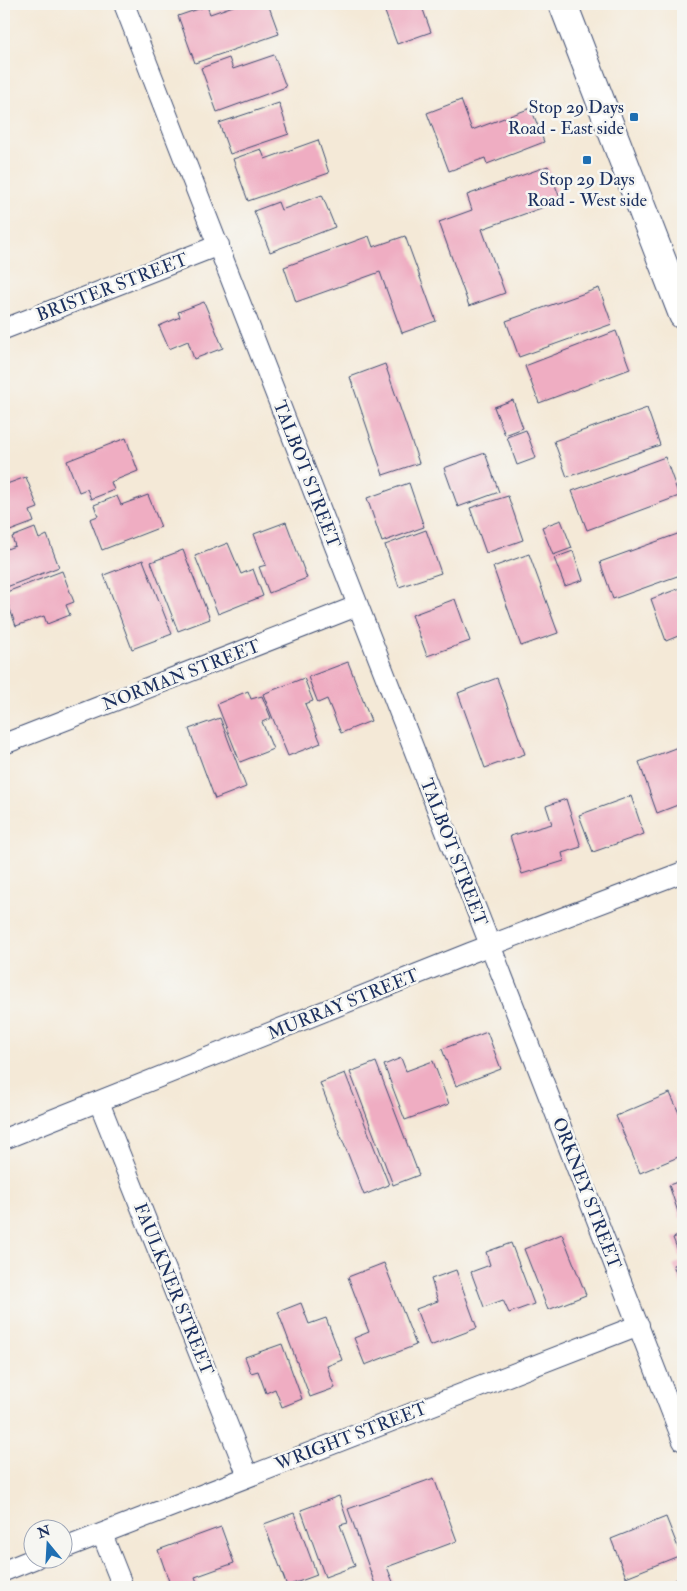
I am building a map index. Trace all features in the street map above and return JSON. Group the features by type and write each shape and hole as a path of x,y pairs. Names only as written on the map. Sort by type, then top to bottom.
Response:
{"street":[{"name":"TALBOT STREET","path":"124,4 490,945"},
{"path":"563,4 683,315"},
{"name":"BRISTER STREET","path":"4,329 219,246"},
{"name":"NORMAN STREET","path":"4,744 357,606"},
{"name":"MURRAY STREET","path":"4,1139 490,945 683,872"},
{"name":"ORKNEY STREET","path":"490,945 683,1441"},
{"name":"FAULKNER STREET","path":"99,1102 248,1476"},
{"name":"WRIGHT STREET","path":"72,1545 639,1325"},
{"path":"102,1534 123,1587"},
{"path":"4,1571 22,1564"}],"building":[{"path":"239,4 268,4 279,34 195,63 178,16 207,6 210,14"},
{"path":"382,4 421,4 431,32 397,44"},
{"path":"274,55 286,87 217,112 201,68 229,58 233,69"},
{"path":"461,100 472,130 531,108 544,142 487,164 485,158 449,171 427,113"},
{"path":"279,103 289,134 230,154 219,123"},
{"path":"318,140 329,173 248,201 233,159 261,149 265,159"},
{"path":"548,166 561,201 482,229 505,293 469,306 439,222 472,210 467,195"},
{"path":"322,195 335,227 270,252 254,211 278,202 281,210"},
{"path":"369,236 373,247 405,236 436,321 402,333 380,272 296,302 284,267"},
{"path":"599,288 612,324 519,357 506,321"},
{"path":"204,302 223,348 194,359 188,341 169,349 159,326 180,317 178,312"},
{"path":"616,331 630,369 539,403 525,366"},
{"path":"385,364 419,463 383,475 350,377"},
{"path":"513,400 523,428 505,435 494,407"},
{"path":"647,408 660,445 567,477 554,441"},
{"path":"526,430 536,458 517,465 507,437"},
{"path":"126,438 138,471 111,482 114,490 91,499 87,489 79,492 67,461"},
{"path":"485,453 499,492 458,507 444,468"},
{"path":"665,457 679,496 587,530 572,491"},
{"path":"26,477 38,508 30,511 34,522 10,531 7,522 4,523 4,485"},
{"path":"409,483 424,527 382,542 367,498"},
{"path":"148,495 161,527 102,550 90,519 98,516 94,505 117,496 121,505"},
{"path":"508,496 523,540 486,553 470,508"},
{"path":"561,520 572,548 553,555 542,527"},
{"path":"286,522 307,578 269,593 259,567 266,565 254,534"},
{"path":"35,528 39,539 47,535 59,567 4,588 4,550 15,546 12,537"},
{"path":"426,530 441,573 399,587 385,545"},
{"path":"683,532 683,574 613,599 600,562"},
{"path":"228,543 241,574 253,569 263,596 218,614 195,556"},
{"path":"183,550 210,619 178,631 151,562"},
{"path":"573,551 583,580 565,586 554,558"},
{"path":"529,554 558,633 521,646 493,567"},
{"path":"143,560 172,634 132,649 104,575"},
{"path":"62,571 74,602 66,605 70,615 47,624 44,616 16,626 4,593"},
{"path":"683,587 683,634 666,641 651,599"},
{"path":"455,599 470,641 427,656 412,615"},
{"path":"348,662 371,721 341,733 327,699 318,703 308,677"},
{"path":"304,678 313,701 305,704 321,743 288,756 263,694"},
{"path":"497,678 525,754 485,768 458,693"},
{"path":"248,691 251,699 262,696 271,718 262,722 273,749 240,762 217,704"},
{"path":"220,718 246,787 215,799 189,729"},
{"path":"683,745 683,803 657,813 639,762"},
{"path":"631,796 644,834 593,852 579,815"},
{"path":"566,799 581,847 562,853 564,861 522,874 510,836 552,824 546,806"},
{"path":"487,1032 501,1069 456,1086 442,1049"},
{"path":"401,1058 406,1071 433,1061 449,1104 405,1120 384,1065"},
{"path":"376,1062 419,1175 393,1185 350,1072"},
{"path":"345,1073 389,1185 364,1195 320,1083"},
{"path":"670,1093 683,1122 683,1155 640,1173 616,1116"},
{"path":"683,1180 683,1217 680,1218 669,1185"},
{"path":"562,1234 586,1295 548,1310 524,1249"},
{"path":"683,1234 683,1289 673,1265 682,1261 673,1238"},
{"path":"511,1243 534,1304 509,1313 503,1300 484,1307 471,1272 490,1265 486,1252"},
{"path":"384,1263 416,1345 365,1365 354,1338 369,1332 348,1277"},
{"path":"456,1270 477,1328 430,1346 416,1309 438,1301 431,1279"},
{"path":"301,1303 309,1324 326,1318 342,1360 327,1366 335,1388 310,1397 278,1312"},
{"path":"282,1344 302,1399 282,1407 275,1389 266,1393 258,1371 251,1373 245,1357"},
{"path":"434,1478 457,1541 387,1567 395,1587 376,1587 348,1509"},
{"path":"339,1496 348,1523 340,1525 355,1566 325,1577 301,1510"},
{"path":"294,1513 317,1575 287,1586 264,1524"},
{"path":"666,1517 681,1555 626,1577 611,1539"},
{"path":"221,1527 234,1563 195,1577 199,1587 171,1587 158,1550"},
{"path":"683,1577 683,1587 655,1587"}],"place":[{"name":"Stop 29 Days Road - East side","path":"634,117"},
{"name":"Stop 29 Days Road - West side","path":"587,160"}]}
